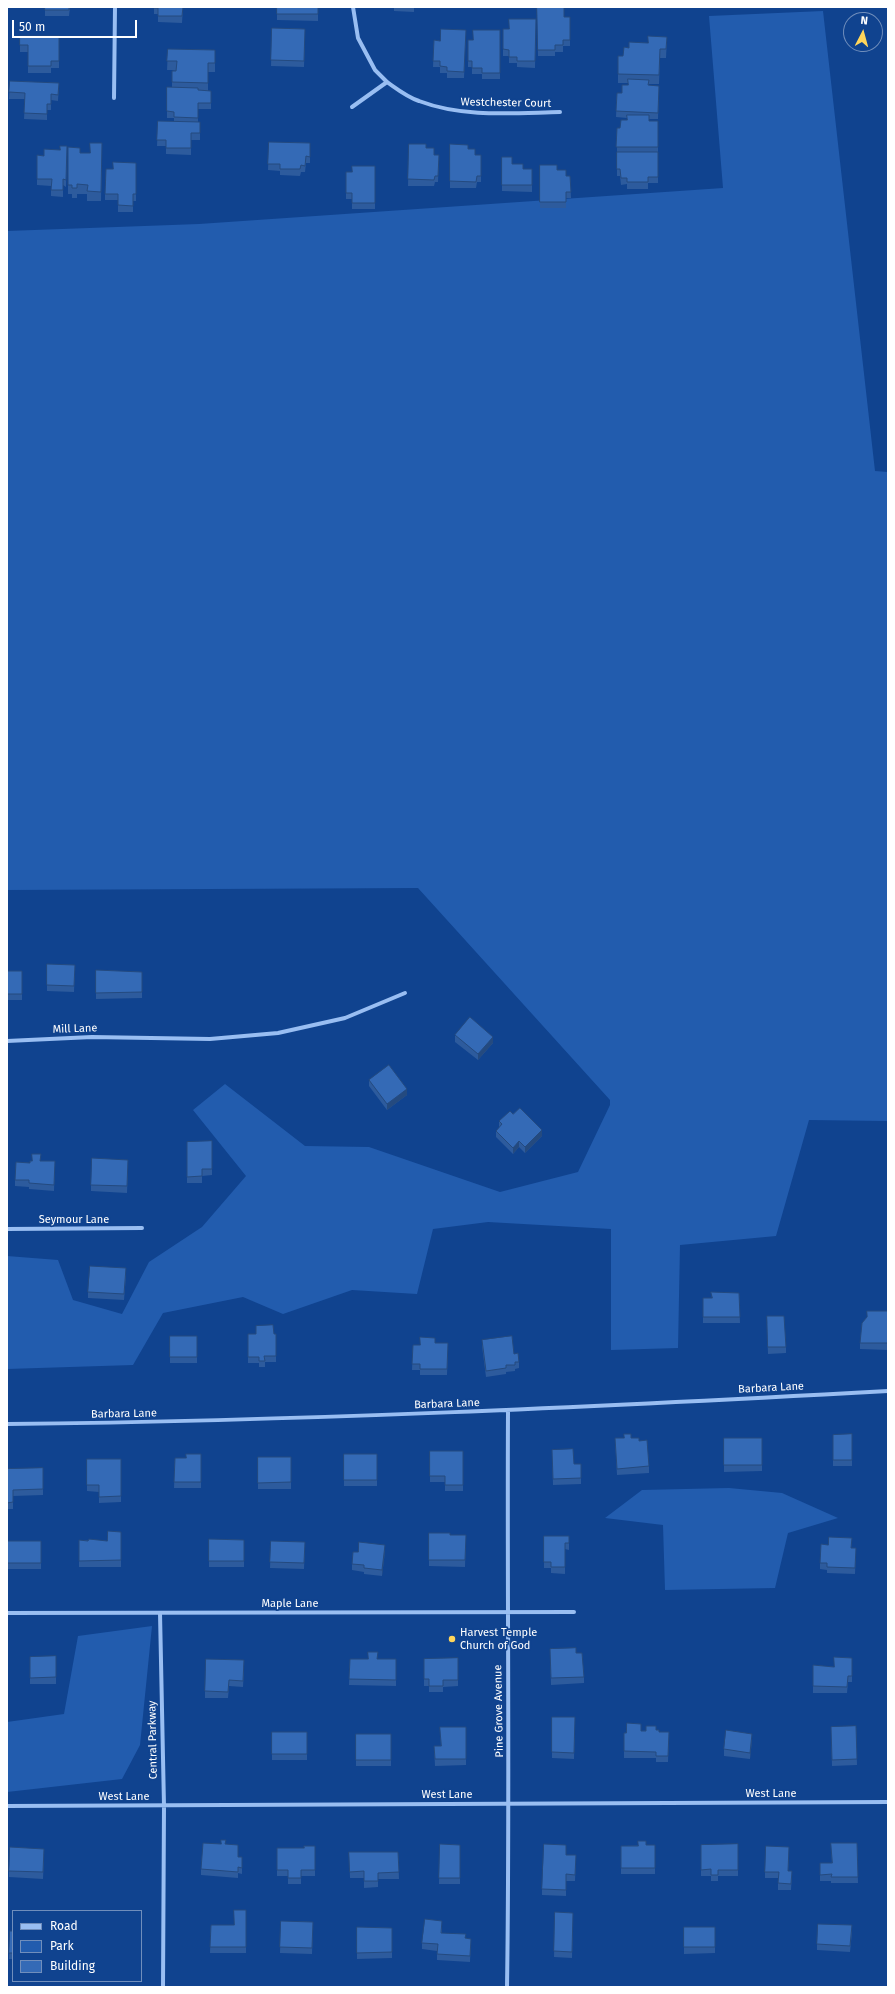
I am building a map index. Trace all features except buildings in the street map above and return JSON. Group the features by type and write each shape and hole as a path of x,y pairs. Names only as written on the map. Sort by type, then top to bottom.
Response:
{"street":[{"path":"114,98 115,7"},
{"name":"Westchester Court","path":"353,7 358,38 375,70 387,82 418,101 448,110 486,113 560,112"},
{"path":"352,107 387,82"},
{"name":"Mill Lane","path":"7,1040 92,1037 210,1039 278,1033 345,1018 405,993"},
{"name":"Seymour Lane","path":"7,1229 142,1228"},
{"name":"Barbara Lane","path":"7,1424 152,1423 508,1411 888,1391"},
{"name":"Pine Grove Avenue","path":"507,1987 510,1803 507,1613 508,1411"},
{"name":"Maple Lane","path":"7,1613 574,1612"},
{"name":"Central Parkway","path":"160,1613 164,1806 163,1987"},
{"name":"West Lane","path":"7,1806 888,1802"}],"green space":[{"path":"823,11 875,471 888,472 888,1121 809,1120 776,1236 680,1245 678,1348 611,1350 611,1229 488,1222 433,1229 417,1294 352,1290 283,1314 243,1297 163,1313 133,1365 7,1369 7,1256 58,1260 73,1300 122,1314 149,1262 202,1227 246,1176 193,1110 225,1084 305,1146 369,1147 500,1192 578,1172 610,1105 610,1100 418,888 7,890 7,231 199,224 723,188 709,16"},
{"path":"729,1488 782,1493 838,1518 788,1533 775,1588 665,1590 663,1525 605,1518 642,1490"},
{"path":"152,1626 140,1745 122,1779 7,1792 7,1722 64,1714 78,1636"}],"place":[{"name":"Harvest Temple Church of God","path":"452,1639"}]}
